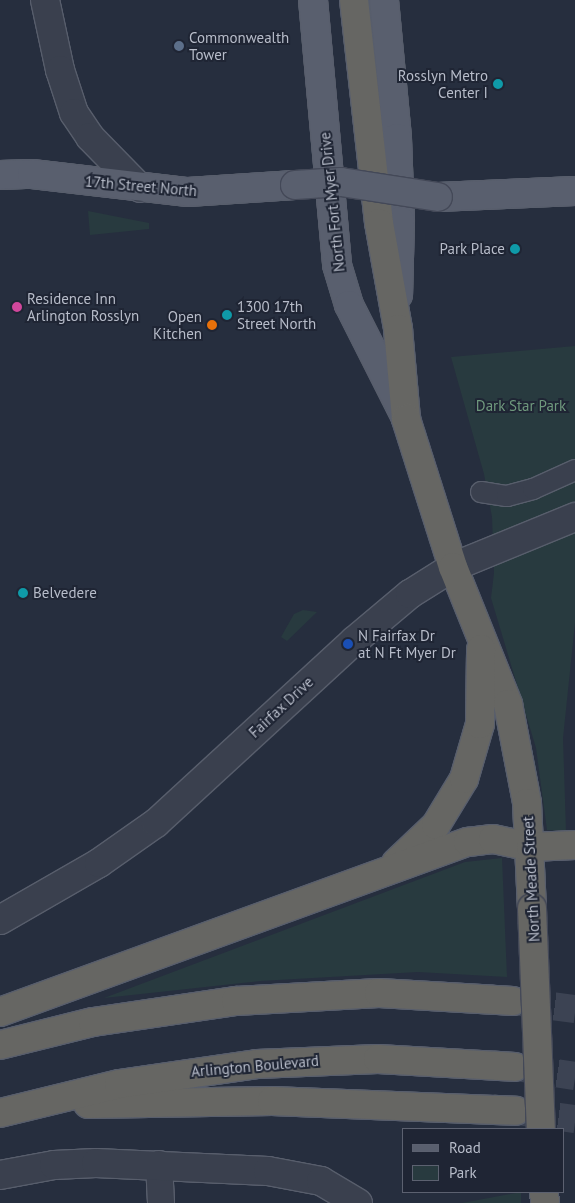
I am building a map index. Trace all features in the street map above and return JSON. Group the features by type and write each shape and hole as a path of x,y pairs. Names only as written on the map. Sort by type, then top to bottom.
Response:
{"highway":[{"name":"North Fort Myer Drive","path":"354,0 379,223 398,329 406,419 453,567 481,636"},
{"name":"North Meade Street","path":"481,636 508,704 525,786 530,848 541,1128"},
{"path":"381,874 436,825 464,779 480,724 481,636"},
{"path":"0,1012 475,840 501,839 530,848 575,845"},
{"path":"0,1045 103,1020 236,1001 379,993 513,1001"},
{"name":"Arlington Boulevard","path":"0,1113 161,1076 257,1064 378,1059 515,1067"},
{"path":"29,1105 272,1101 516,1111"}],"main road":[{"name":"North Fort Myer Drive","path":"313,0 337,264 349,305 406,419"},
{"name":"North Fort Myer Drive","path":"384,0 398,166 398,329"},
{"name":"17th Street North","path":"0,175 32,174 140,188 196,192 341,182 438,197 575,191"}],"street":[{"path":"45,0 60,70 74,113 90,137 140,188"},
{"path":"481,492 507,496 533,489 575,470"},
{"name":"Fairfax Drive","path":"0,920 99,863 156,822 380,618 453,567 575,517"},
{"path":"0,1175 72,1164 159,1164 302,1176 335,1186 358,1203"},
{"path":"159,1164 161,1203"}],"green space":[{"path":"88,211 149,223 149,229 90,235"},
{"name":"Dark Star Park","path":"575,346 575,623 563,738 566,831 547,830 536,748 491,598 494,573 492,517 484,474 451,357"},
{"path":"303,610 317,612 287,641 281,637 294,614"},
{"path":"502,858 507,977 418,972 260,981 104,998 465,862"},
{"path":"521,1193 521,1203 462,1203"}],"tunnel":[{"path":"513,1001 575,1009"},
{"path":"516,1067 575,1076"},
{"path":"517,1111 575,1119"}],"place":[{"name":"Commonwealth Tower","path":"179,46"},
{"name":"Rosslyn Metro Center I","path":"498,84"},
{"name":"Park Place","path":"515,249"},
{"name":"Residence Inn Arlington Rosslyn","path":"17,307"},
{"name":"1300 17th Street North","path":"227,315"},
{"name":"Open Kitchen","path":"212,325"},
{"name":"Belvedere","path":"23,593"},
{"name":"N Fairfax Dr at N Ft Myer Dr","path":"348,644"}]}
